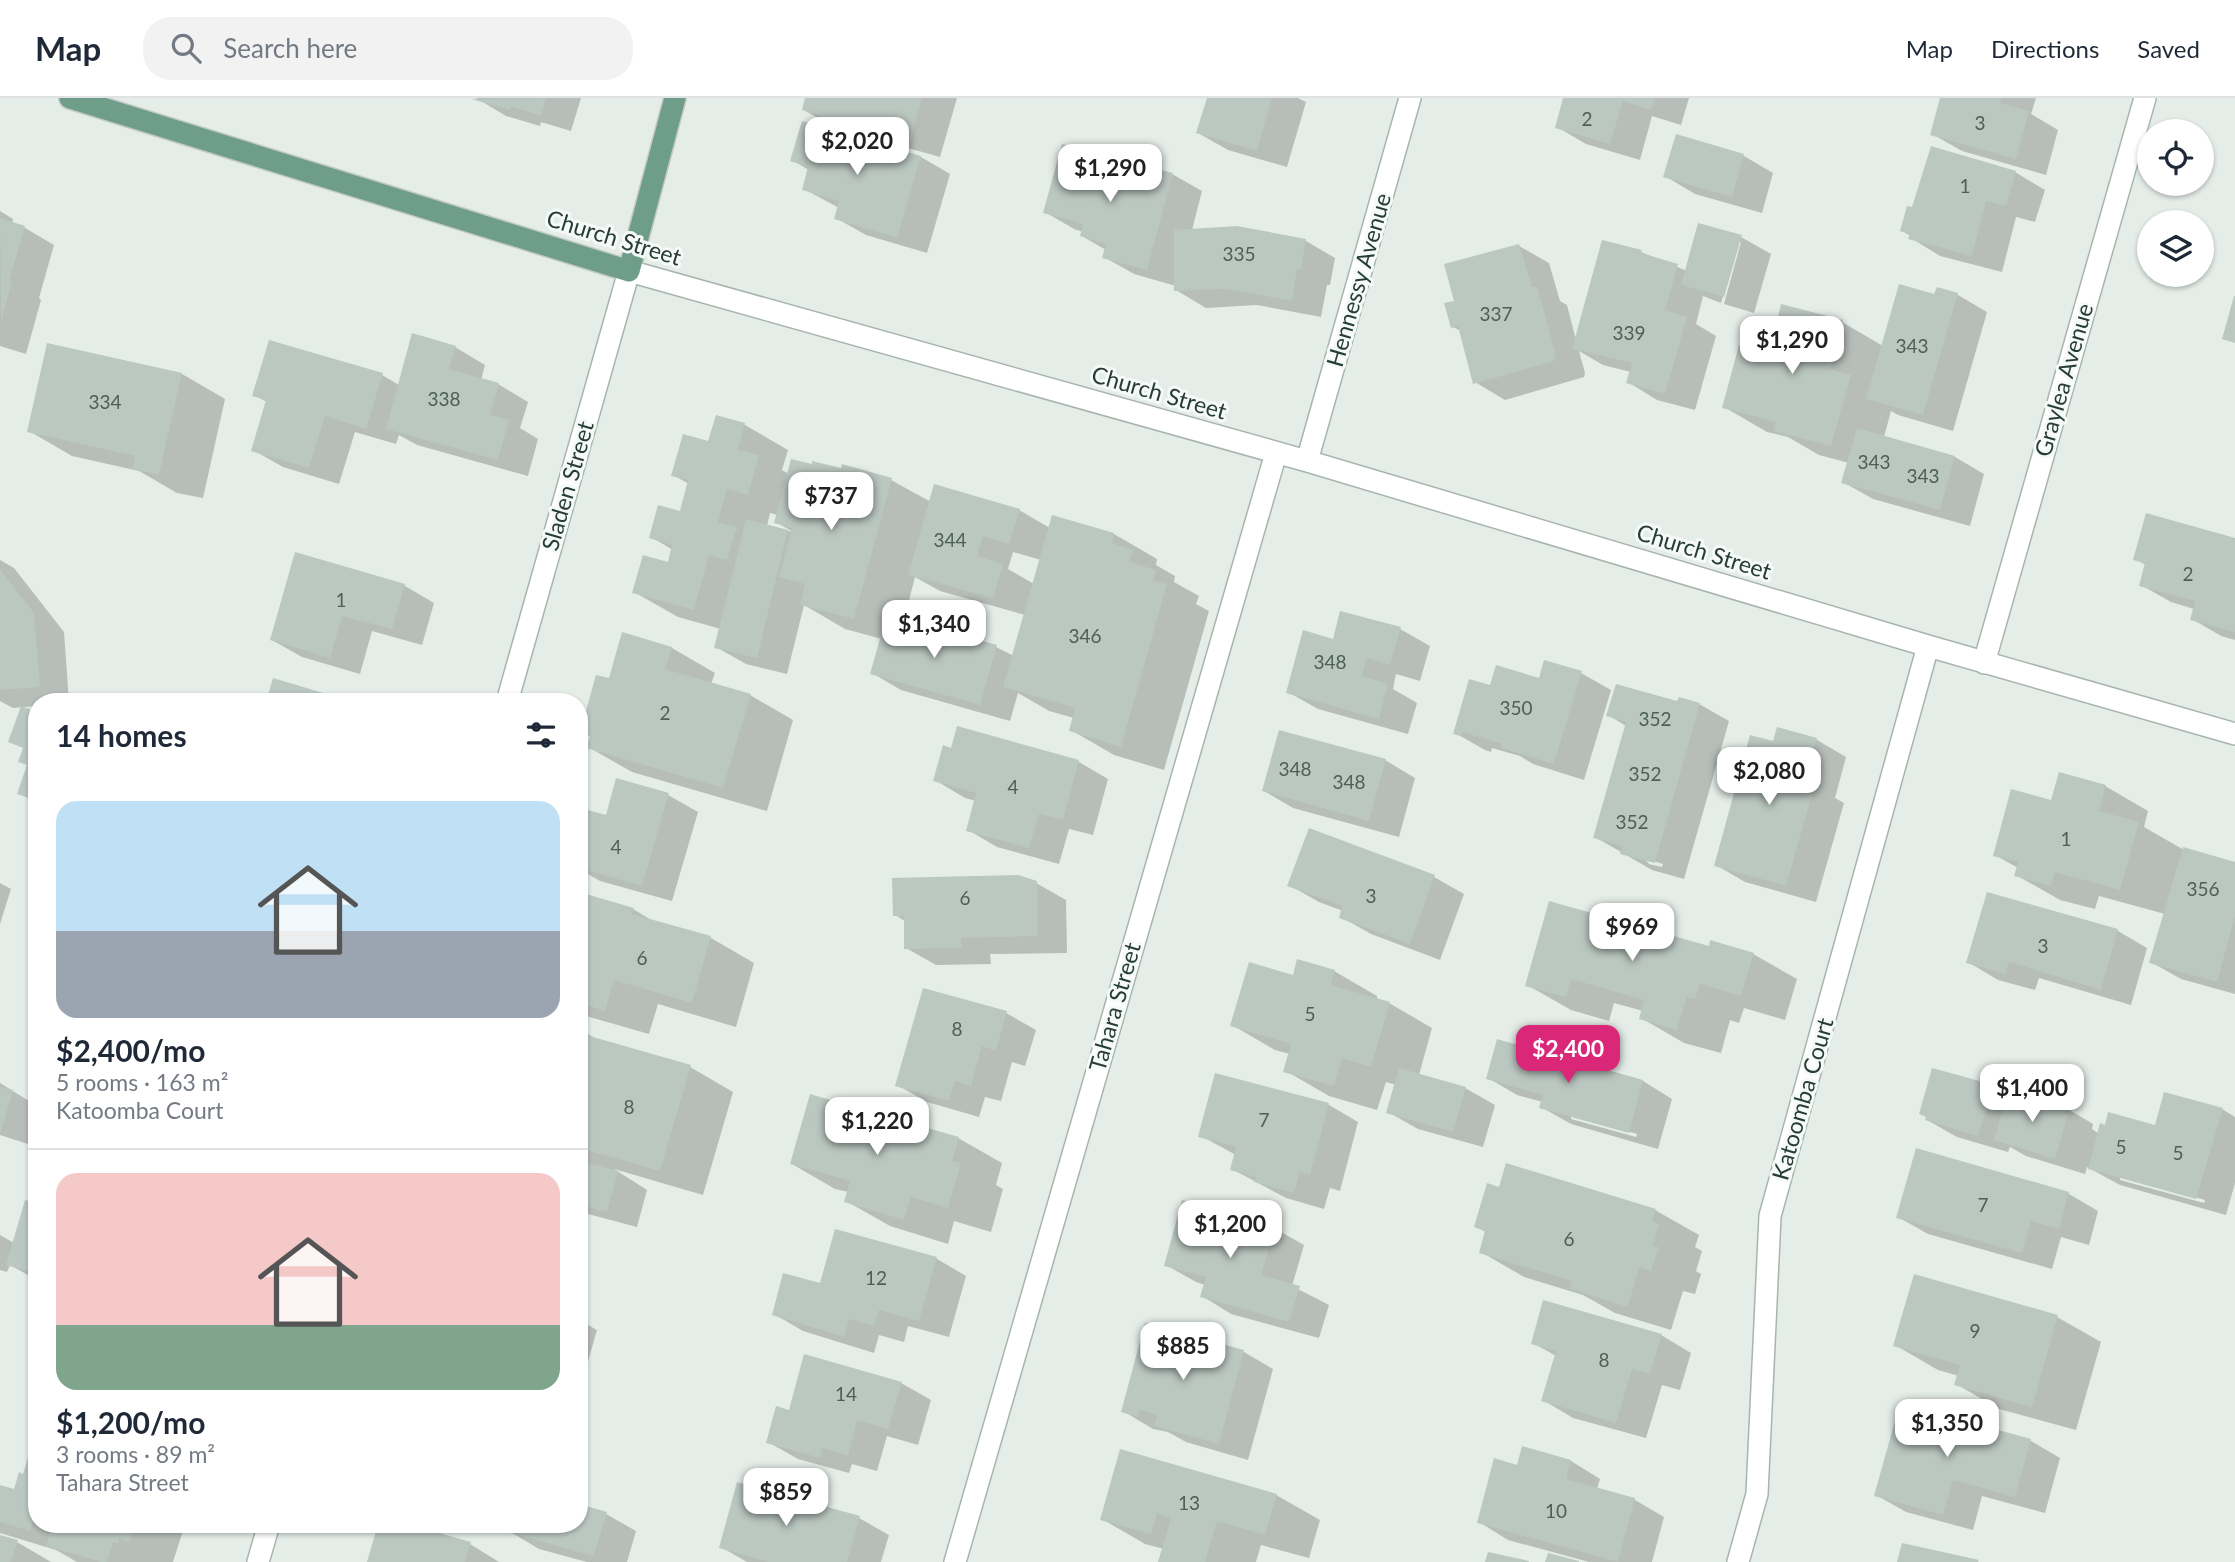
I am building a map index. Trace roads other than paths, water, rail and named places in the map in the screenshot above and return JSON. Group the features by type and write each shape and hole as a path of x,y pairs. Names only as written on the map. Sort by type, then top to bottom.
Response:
{"main road":[{"name":"Church Street","path":"70,98 629,271"},
{"path":"629,271 675,98"}],"street":[{"name":"Hennessy Avenue","path":"1307,461 1410,98"},
{"name":"Graylea Avenue","path":"1984,663 2145,98"},
{"name":"Church Street","path":"629,271 1307,461 1984,663 2235,734"},
{"name":"Sladen Street","path":"509,693 629,271"},
{"name":"Tahara Street","path":"955,1562 1276,453"},
{"name":"Katoomba Court","path":"1738,1562 1757,1494 1770,1216 1928,646"},
{"path":"258,1562 266,1533"}]}
